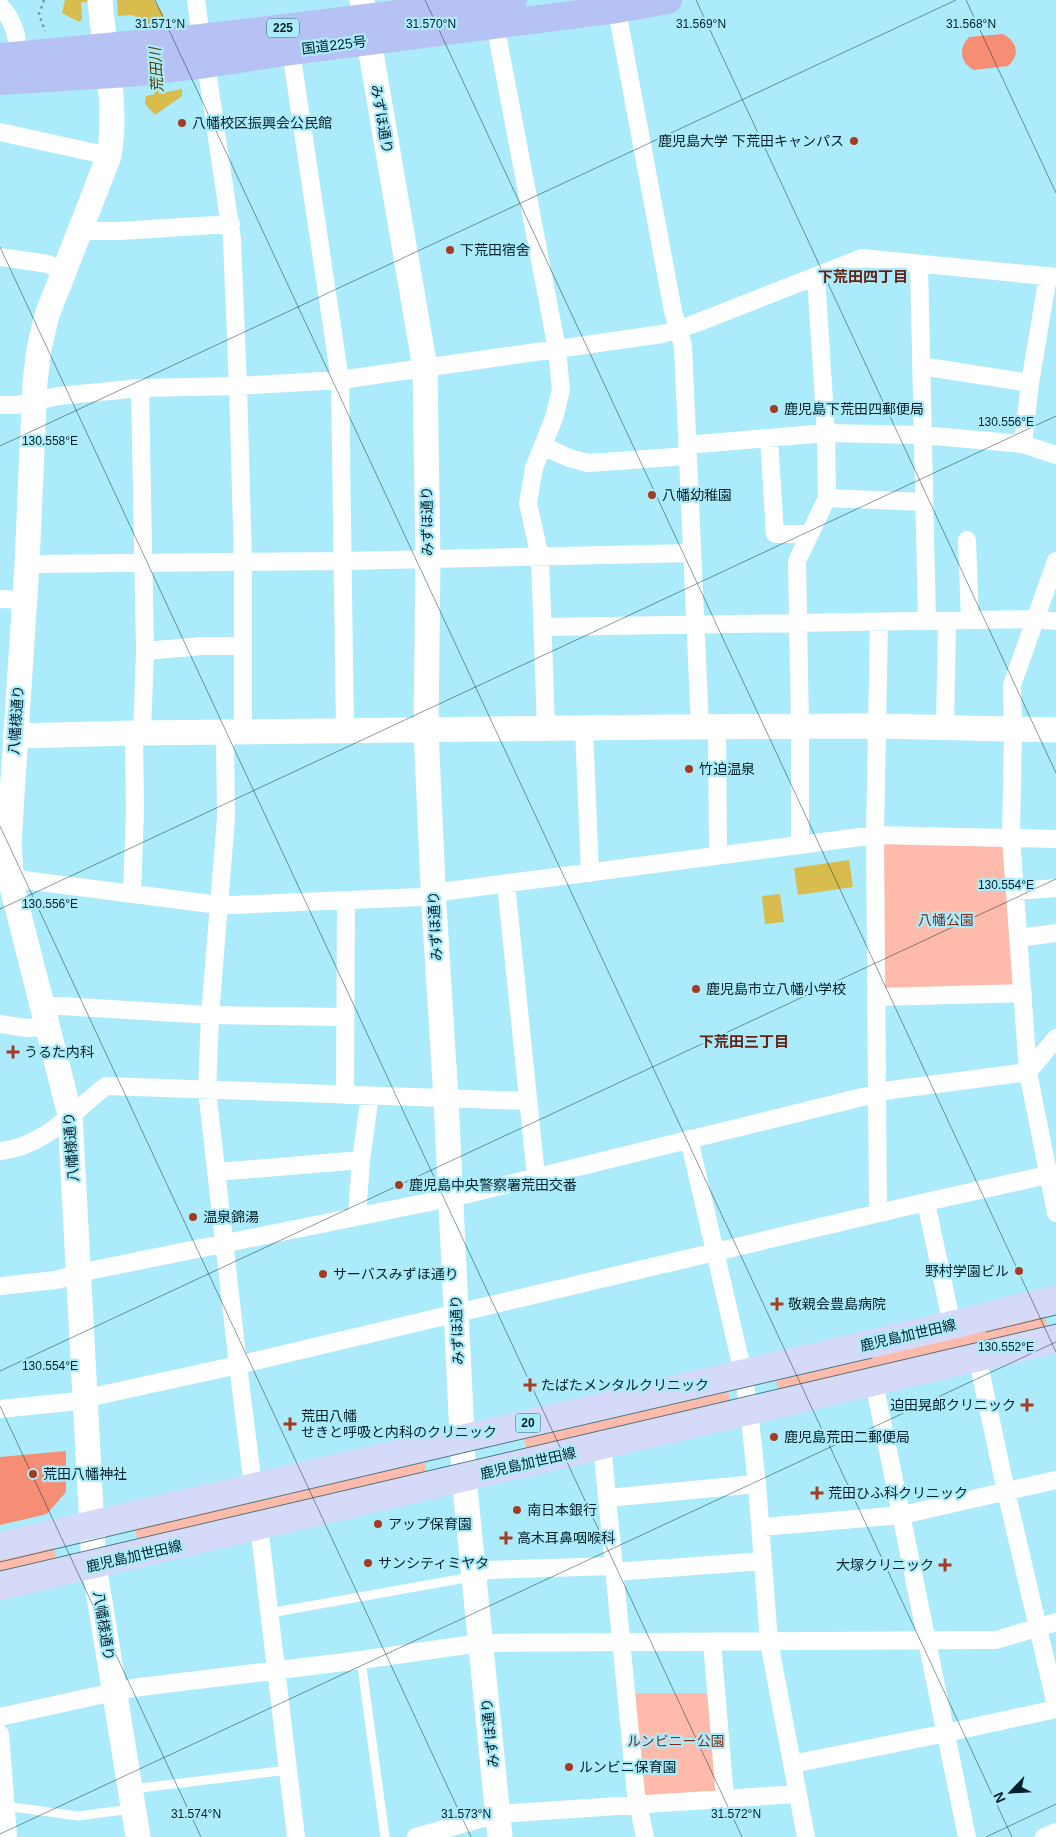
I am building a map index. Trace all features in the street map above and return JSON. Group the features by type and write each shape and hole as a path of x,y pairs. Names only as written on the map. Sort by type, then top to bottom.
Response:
{"highway":[{"name":"国道225号","path":"198,52 365,19 514,0"},
{"name":"国道225号","path":"9,56 291,50 365,19 496,24 616,5 668,0"},
{"name":"国道225号","path":"0,81 115,54"}],"main road":[{"name":"鹿児島加世田線","path":"0,1546 1056,1300"},
{"name":"鹿児島加世田線","path":"0,1586 1056,1339"}],"street":[{"path":"0,132 109,156 113,134 112,97 115,54 100,0"},
{"path":"196,0 198,52 231,224 243,562 243,646 226,818 210,1015 207,1090 238,1365 254,1486"},
{"path":"616,5 673,311 683,346 695,625 708,727 718,855"},
{"path":"0,6 6,12 18,39 9,56"},
{"name":"みずほ通り","path":"365,19 425,368 428,560 426,731 433,893 446,1099 461,1439 499,1826"},
{"path":"496,24 557,349 561,390 554,418 534,468 528,503 540,557 544,627 546,728"},
{"path":"291,50 340,380 346,731"},
{"name":"八幡様通り","path":"109,156 48,315 40,349 35,402 16,736 4,823 6,878 12,887 70,1115 94,1565 138,1837"},
{"path":"81,231 119,231 231,224"},
{"path":"0,257 48,264 65,272"},
{"path":"0,405 16,405 59,396 140,388 238,386 340,380 662,334 862,258 1052,277 1030,383 1023,444"},
{"path":"919,264 926,621"},
{"path":"800,845 797,561 827,498 826,433 816,276"},
{"path":"921,366 1030,383"},
{"path":"132,893 138,733 144,651 140,388"},
{"path":"543,446 569,458 588,463 768,438 826,433 922,435 1023,444 1056,455"},
{"path":"768,438 775,534 809,534"},
{"path":"827,498 924,502"},
{"path":"967,540 970,620"},
{"path":"27,564 344,562 692,553"},
{"path":"1056,561 1012,685 1011,838 1028,1072 1052,1174 1056,1213"},
{"path":"0,599 25,600"},
{"path":"544,627 1035,619 1056,621"},
{"path":"945,728 947,621"},
{"path":"878,1213 876,835 879,622"},
{"path":"144,651 202,646 243,646"},
{"path":"16,736 800,726 1056,730"},
{"path":"584,728 590,873"},
{"path":"6,878 219,905 421,897 433,893 876,835 1056,839"},
{"path":"506,884 536,1176"},
{"path":"1015,891 1056,888"},
{"path":"345,1095 346,900"},
{"path":"1018,938 1056,933"},
{"path":"877,997 1023,992"},
{"path":"0,1024 26,1028 45,1016 210,1015 344,1017"},
{"path":"0,1286 56,1280 450,1198 878,1093 1028,1072 1056,1038"},
{"path":"0,1151 24,1146 57,1127 106,1086 527,1101"},
{"path":"357,1216 360,1160 370,1096"},
{"path":"688,1139 750,1410 764,1561 769,1642 806,1837"},
{"path":"216,1172 360,1160"},
{"path":"0,1408 69,1402 238,1365 878,1213 1052,1174"},
{"path":"926,1202 952,1325"},
{"path":"977,1356 1006,1491 1056,1705"},
{"path":"874,1382 967,1837"},
{"path":"602,1445 638,1806 644,1837"},
{"path":"761,1527 902,1516 1056,1480"},
{"path":"607,1498 757,1484"},
{"path":"259,1526 296,1837"},
{"path":"474,1576 488,1570 614,1569 764,1561"},
{"path":"0,1717 114,1692 481,1643 996,1640 1056,1622"},
{"path":"712,1642 725,1798"},
{"path":"792,1764 1056,1709"},
{"path":"0,1734 8,1837"},
{"path":"416,1837 638,1806 797,1794"},
{"path":"1044,1837 1056,1832"}],"lane":[{"path":"270,1613 474,1576"},
{"path":"361,1660 385,1837"},
{"path":"5,1806 78,1816 132,1799 288,1770"}],"path":[{"path":"44,0 38,14 47,35"}],"green space":[{"name":"八幡公園","path":"888,842 1002,845 1006,849 1014,982 1008,987 884,988 881,847"},
{"path":"1044,1314 1048,1329 778,1390 775,1375"},
{"path":"727,1388 731,1403 527,1451 523,1436"},
{"path":"424,1459 427,1474 138,1541 134,1526"},
{"path":"53,1546 57,1561 0,1574 0,1558"},
{"name":"ルンビニー公園","path":"633,1693 711,1693 718,1788 712,1793 649,1798 642,1792"}],"shaded area":[{"path":"65,0 81,0 82,19 79,22 62,13"},
{"path":"117,0 154,0 163,14 165,24 141,25 138,18 132,15 118,16"},
{"path":"1003,34 1012,40 1016,49 1015,57 1008,66 974,70 969,67 963,59 962,50 965,41 969,37"},
{"path":"182,89 182,96 155,115 145,104 146,96"},
{"path":"849,860 853,887 798,895 794,868"},
{"path":"780,894 784,922 765,924 762,896"},
{"name":"荒田八幡神社","path":"66,1451 66,1492 47,1514 0,1525 0,1457"}],"waterway":[{"name":"荒田川","path":"76,0 88,0"},
{"name":"荒田川","path":"156,78 157,98"}],"tram line":[{"path":"986,1332 1056,1315"},
{"path":"0,1571 1056,1324"},
{"path":"0,1562 872,1358"}],"place":[{"name":"八幡校区振興会公民館","path":"182,123"},
{"name":"鹿児島大学 下荒田キャンパス","path":"854,141"},
{"name":"下荒田宿舍","path":"450,250"},
{"name":"鹿児島下荒田四郵便局","path":"774,409"},
{"name":"八幡幼稚園","path":"652,495"},
{"name":"竹迫温泉","path":"689,769"},
{"name":"鹿児島市立八幡小学校","path":"696,989"},
{"name":"うるた内科","path":"13,1052"},
{"name":"鹿児島中央警察署荒田交番","path":"399,1185"},
{"name":"温泉錦湯","path":"193,1217"},
{"name":"野村学園ビル","path":"1019,1271"},
{"name":"サーバスみずほ通り","path":"323,1274"},
{"name":"敬親会豊島病院","path":"777,1304"},
{"name":"たばたメンタルクリニック","path":"530,1385"},
{"name":"迫田晃郎クリニック","path":"1027,1405"},
{"name":"荒田八幡 せきと呼吸と内科のクリニック","path":"290,1424"},
{"name":"鹿児島荒田二郵便局","path":"774,1437"},
{"name":"荒田八幡神社","path":"33,1474"},
{"name":"荒田ひふ科クリニック","path":"817,1493"},
{"name":"南日本銀行","path":"517,1510"},
{"name":"アップ保育園","path":"378,1524"},
{"name":"高木耳鼻咽喉科","path":"506,1538"},
{"name":"サンシティミヤタ","path":"368,1563"},
{"name":"大塚クリニック","path":"945,1565"},
{"name":"ルンビニ保育園","path":"569,1767"}],"district":[{"name":"下荒田四丁目","path":"863,276"},
{"name":"下荒田三丁目","path":"744,1041"}]}
